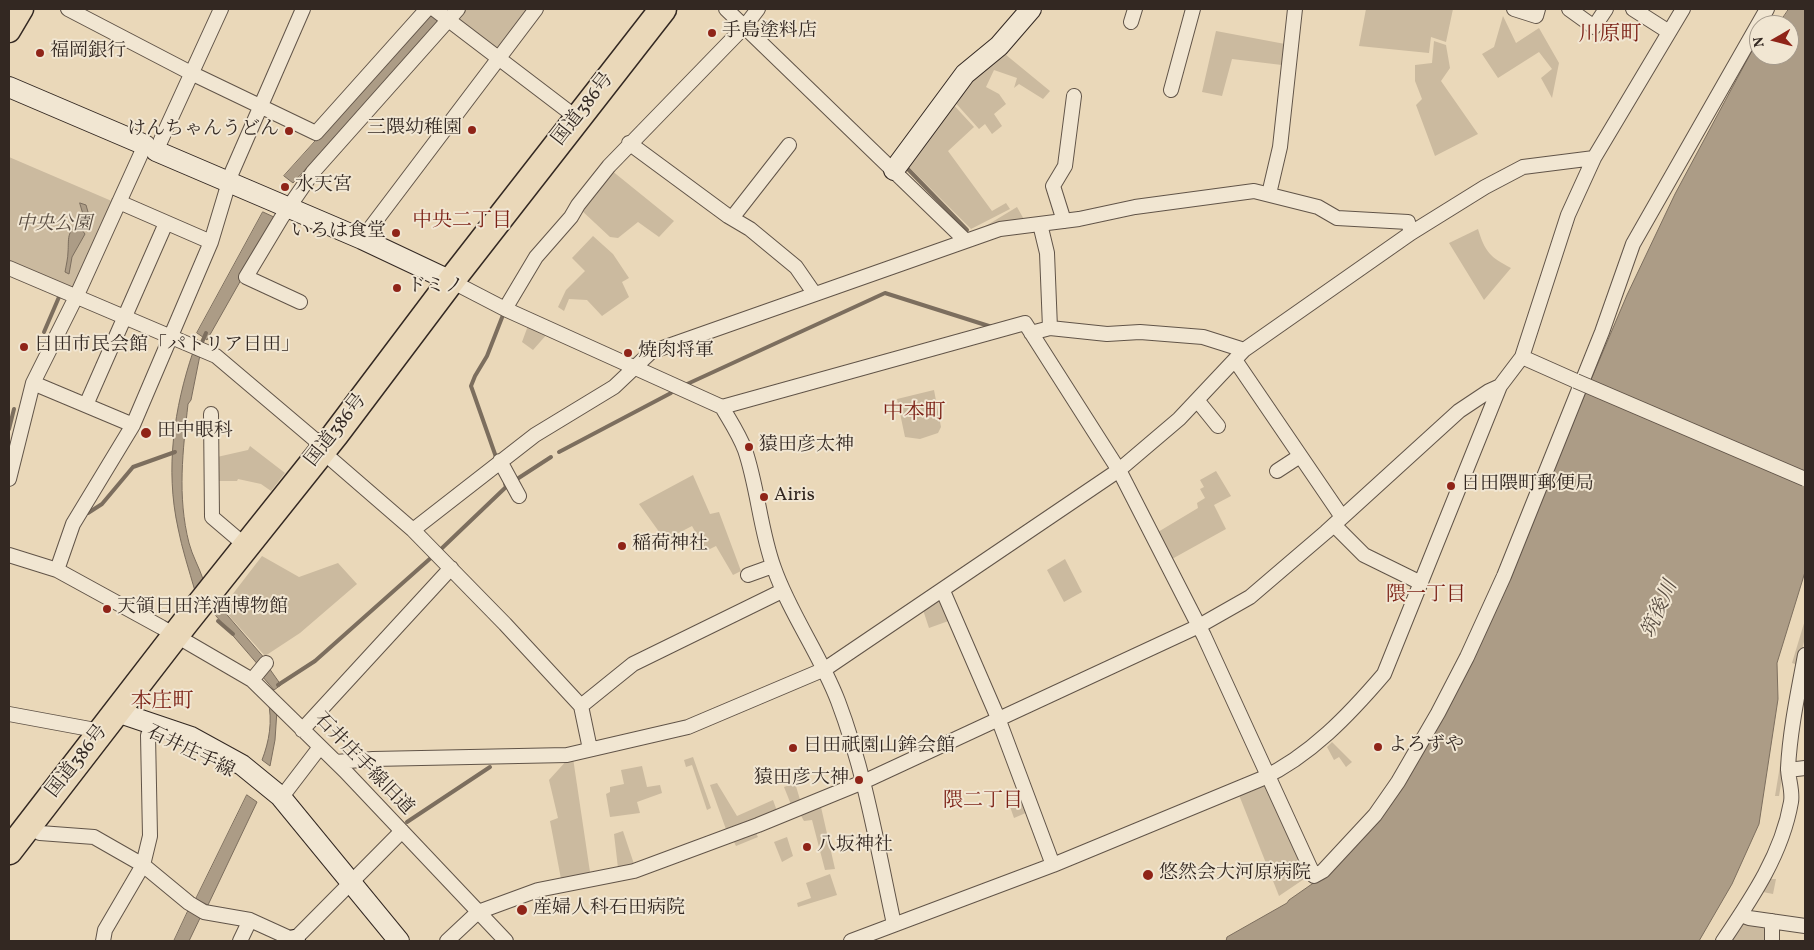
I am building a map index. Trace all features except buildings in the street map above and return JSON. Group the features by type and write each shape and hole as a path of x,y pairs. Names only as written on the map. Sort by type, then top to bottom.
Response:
{"highway":[{"name":"国道386号","path":"9,851 323,450 451,280 663,9"}],"main road":[{"path":"9,31 21,9"},
{"path":"894,170 966,74 999,46 1031,9"},
{"path":"9,87 362,239 451,280"},
{"name":"石井庄手線","path":"117,712 148,735 187,747 238,775 254,787 274,804 399,941"},
{"name":"石井庄手線","path":"117,712 191,737 242,765 281,798 389,941"}],"street":[{"path":"68,9 191,73 260,104 316,133 427,9"},
{"path":"9,480 34,383 77,295 119,202 191,73 221,9"},
{"path":"57,570 73,524 133,425 211,242 229,182 260,104 303,9"},
{"path":"434,9 498,60 577,118"},
{"path":"300,302 246,277 313,172 458,9"},
{"path":"362,239 536,9"},
{"path":"726,9 966,240"},
{"path":"505,309 536,257 571,217 583,198 629,144 745,26 758,9"},
{"path":"1171,90 1193,9"},
{"path":"1269,194 1280,147 1295,9"},
{"path":"1514,9 1536,16 1538,9"},
{"path":"1569,9 1594,27 1606,9"},
{"path":"1633,9 1669,32"},
{"path":"851,941 1053,865 1270,775 1288,766 1353,711 1384,674 1500,386 1522,357 1568,215 1594,158 1683,9"},
{"path":"722,407 1025,322 1119,470 1199,626 1270,775 1314,876 1323,871 1375,815 1398,782 1467,657 1504,576 1602,332 1633,244 1768,9"},
{"path":"1064,221 1053,186 1065,166 1074,96"},
{"path":"629,144 750,229 796,267 814,293"},
{"path":"732,218 790,145"},
{"path":"336,762 567,755 688,727 825,669 944,591 1119,470 1179,419 1239,355 1411,233 1485,187 1523,167 1594,158"},
{"path":"413,530 536,435 614,388 651,352 1000,229 1064,221 1135,206 1254,191 1318,207 1337,218 1408,222 1411,233"},
{"path":"119,202 211,242"},
{"path":"86,405 166,223"},
{"path":"1040,224 1047,253 1050,328"},
{"path":"9,268 77,295 216,356 314,440 413,530 451,568 581,706 590,749"},
{"path":"451,280 505,309 722,407 746,451 773,566 782,591 825,669 838,701 863,782 894,924"},
{"path":"1032,333 1050,328 1107,334 1140,332 1203,336 1239,355 1338,521 1364,555 1420,583"},
{"path":"1522,357 1805,479"},
{"path":"34,383 133,425"},
{"path":"447,941 478,912 538,890 634,872 758,825 863,782 1199,626 1250,597 1338,521 1459,411 1488,391 1500,386"},
{"path":"1197,400 1218,426"},
{"path":"211,414 212,518 246,546"},
{"path":"1277,471 1300,456"},
{"path":"500,461 514,487"},
{"name":"石井庄手線旧道","path":"9,555 57,570 176,636 258,672 262,691 336,762 506,941"},
{"path":"748,575 773,566"},
{"path":"302,730 451,568"},
{"path":"581,706 633,664 782,591"},
{"path":"944,591 998,718 1053,865"},
{"path":"1723,941 1741,915 1774,858 1785,828 1792,799 1788,770 1792,726 1805,655"},
{"path":"9,714 90,729 101,733"},
{"path":"103,941 105,930 143,865 150,836 148,735"},
{"path":"281,798 320,747"},
{"path":"1788,770 1805,768"},
{"path":"28,827 40,833 94,837 143,865 189,903 204,912 250,920 294,940 402,831"},
{"path":"1741,915 1805,926"},
{"path":"240,941 250,920"},
{"path":"1772,921 1772,941"}],"green space":[{"path":"464,9 530,9 495,54 456,20"},
{"path":"1366,9 1453,9 1446,42 1431,37 1429,53 1359,46"},
{"path":"1503,16 1516,43 1539,28 1559,63 1552,98 1541,78 1552,69 1539,52 1498,78 1482,54 1494,47"},
{"path":"1216,31 1285,44 1282,65 1232,59 1222,96 1202,92"},
{"path":"1434,41 1446,45 1450,68 1441,81 1478,134 1435,156 1416,105 1422,99 1415,81 1415,65 1432,63"},
{"path":"1000,50 1050,91 1043,99 1019,84 1014,88 1017,78 994,70 986,87 999,94 1006,104 994,114 1002,126 992,134 985,124 979,129 952,99"},
{"path":"950,101 974,127 948,151 992,211 1006,203 1010,209 971,229 904,162"},
{"name":"中央公園","path":"9,157 114,202 75,288 9,260"},
{"path":"611,170 674,221 659,237 638,222 618,238 610,237 580,209"},
{"path":"1017,207 1026,223 974,233"},
{"path":"1478,229 1489,253 1511,268 1484,300 1449,243"},
{"path":"593,236 613,254 629,278 622,282 629,297 602,316 587,300 569,299 564,311 558,307 566,290 585,271 572,258"},
{"path":"529,323 548,333 533,350 522,342"},
{"path":"934,390 941,427 938,433 920,439 905,437 897,399"},
{"path":"250,446 285,473 271,491 261,484 238,479 237,481 217,481 217,457 248,450"},
{"path":"1216,471 1231,496 1214,505 1226,529 1172,559 1158,532 1198,508 1197,503 1205,498 1200,489 1204,487 1200,480"},
{"path":"693,475 710,514 719,512 741,571 733,575 716,546 706,551 692,526 665,540 639,504"},
{"path":"262,556 299,577 338,563 357,584 300,633 265,656 222,608"},
{"path":"1065,559 1082,592 1064,602 1047,570"},
{"path":"945,597 954,619 929,628 923,610"},
{"path":"1805,620 1805,638 1798,665 1792,663"},
{"path":"1794,681 1798,681 1779,796 1775,796"},
{"path":"1332,742 1352,762 1346,767 1339,757 1334,760 1327,747"},
{"path":"693,757 711,808 707,810 692,765 686,767 684,760"},
{"path":"573,758 590,872 561,879 550,821 558,818 549,780 568,759"},
{"path":"642,766 647,787 660,785 662,793 637,802 640,813 610,817 606,794 610,792 610,787 624,784 621,770"},
{"path":"1270,775 1310,875 1279,896 1237,790"},
{"path":"717,783 737,816 773,800 777,811 727,832 710,785"},
{"path":"795,783 801,803 792,807 784,787"},
{"path":"1022,796 1028,812 1014,818 1008,801"},
{"path":"821,807 835,869 825,870 812,820 804,821 800,814"},
{"path":"623,831 634,864 618,868 614,834"},
{"path":"755,831 758,837 736,846 733,840"},
{"path":"787,837 793,856 782,862 774,842"},
{"path":"830,874 837,895 798,907 797,903 811,898 806,883"},
{"path":"1764,879 1776,879 1773,894 1758,891"},
{"path":"1743,919 1768,925 1769,941 1726,941"}],"water":[{"name":"筑後川","path":"1789,9 1805,9 1805,572 1777,663 1778,699 1759,824 1732,884 1699,941 1226,941 1227,937 1287,903 1322,877 1375,820 1497,601 1627,295 1675,194 1749,56 1749,65 1799,65 1799,15 1785,15"},
{"path":"430,14 439,22 293,183 284,176"},
{"path":"80,203 86,205 88,212 82,230 85,234 72,257 69,274 65,272 69,239 70,233 80,224 83,215"},
{"path":"263,212 276,218 207,340 197,333"},
{"path":"193,352 200,355 191,400 188,404 182,490 185,525 189,543 203,579 195,591 180,536 172,483 176,417"},
{"path":"222,609 266,660 260,667 216,616"},
{"path":"269,668 281,685 274,690 262,676"},
{"path":"268,701 277,710 275,740 270,766 262,760 270,731"},
{"path":"247,795 257,802 208,905 196,899"},
{"path":"190,907 202,914 189,941 174,941"}],"waterway":[{"path":"904,165 967,230"},
{"path":"685,385 885,293 992,327"},
{"path":"44,332 59,297"},
{"path":"496,457 471,386 487,356 503,315"},
{"path":"200,347 206,333"},
{"path":"559,452 671,393"},
{"path":"9,429 14,409"},
{"path":"88,513 102,504 133,467 175,452"},
{"path":"514,481 551,457"},
{"path":"439,551 506,487 505,483"},
{"path":"278,685 315,661 433,556"},
{"path":"218,621 233,634"},
{"path":"407,822 490,767"}],"place":[{"name":"手島塗料店","path":"712,33"},
{"name":"福岡銀行","path":"40,53"},
{"name":"三隈幼稚園","path":"472,130"},
{"name":"けんちゃんうどん","path":"289,131"},
{"name":"水天宮","path":"285,187"},
{"name":"いろは食堂","path":"396,233"},
{"name":"ドミノ","path":"397,288"},
{"name":"日田市民会館「パトリア日田」","path":"24,347"},
{"name":"焼肉将軍","path":"628,353"},
{"name":"田中眼科","path":"146,433"},
{"name":"猿田彦太神","path":"749,447"},
{"name":"日田隈町郵便局","path":"1451,486"},
{"name":"Airis","path":"764,497"},
{"name":"稲荷神社","path":"622,546"},
{"name":"天領日田洋酒博物館","path":"107,609"},
{"name":"よろずや","path":"1378,747"},
{"name":"日田祇園山鉾会館","path":"793,748"},
{"name":"猿田彦大神","path":"859,780"},
{"name":"八坂神社","path":"807,847"},
{"name":"悠然会大河原病院","path":"1148,875"},
{"name":"産婦人科石田病院","path":"522,910"}],"district":[{"name":"川原町","path":"1610,36"},
{"name":"中央二丁目","path":"462,222"},
{"name":"中本町","path":"914,414"},
{"name":"隈一丁目","path":"1426,596"},
{"name":"本庄町","path":"162,703"},
{"name":"隈二丁目","path":"983,802"}]}
